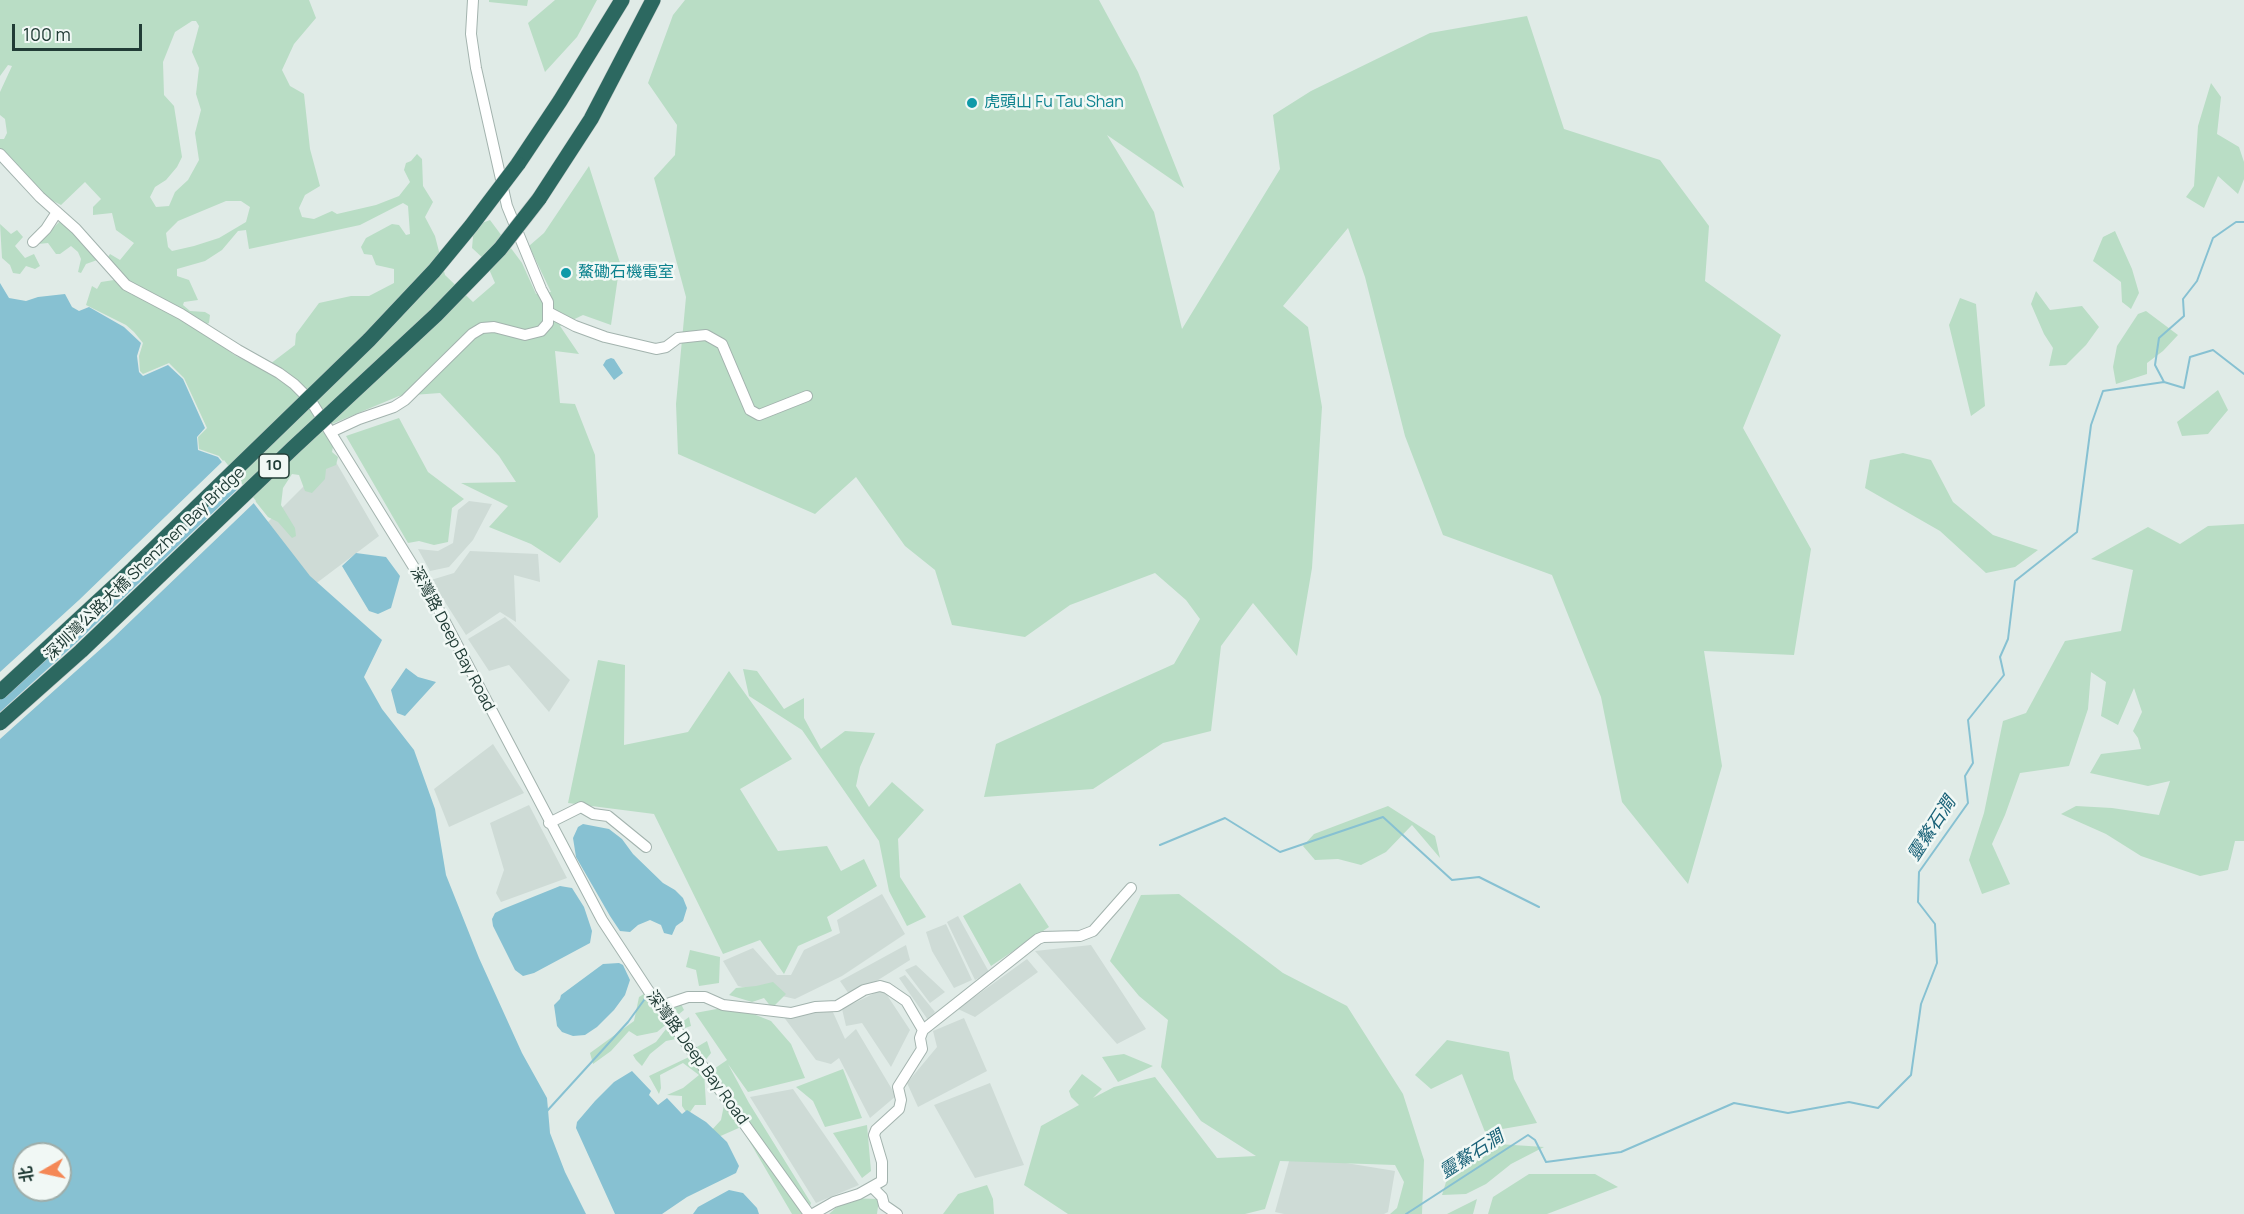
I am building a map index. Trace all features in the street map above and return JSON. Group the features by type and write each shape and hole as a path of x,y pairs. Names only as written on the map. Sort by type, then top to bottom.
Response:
{"highway":[{"name":"深圳灣公路大橋 Shenzhen Bay Bridge","path":"0,692 133,570 385,324 454,247 518,164 622,0"},
{"name":"深圳灣公路大橋 Shenzhen Bay Bridge","path":"0,723 81,651 428,323 500,249 539,200 578,141 652,0"}],"street":[{"path":"331,432 394,407 405,400 472,334 482,328 494,327 525,335 541,331 548,323 550,313 548,302 507,206 476,68 471,34 473,0"},
{"name":"深灣路 Deep Bay Road","path":"0,154 40,197 76,229 126,285 215,334 294,384 311,401 431,595 602,920 811,1214"},
{"path":"33,242 46,229 57,212"},
{"path":"550,313 575,326 605,337 656,349 666,347 678,338 706,335 722,344 750,410 759,415 807,396"},
{"path":"549,823 581,807 593,814 608,816 645,847"},
{"path":"811,1214 834,1202 859,1194 882,1181 882,1162 874,1135 876,1130 899,1109 901,1100 898,1087 922,1049 920,1038 923,1030 1038,939 1080,936 1093,931 1131,888"},
{"path":"661,1006 688,997 705,997 723,1005 791,1013 815,1007 837,1006 864,990 880,986 906,1001 923,1030"},
{"path":"872,1187 882,1197 884,1205 897,1214"}],"shaded area":[{"path":"333,457 379,536 310,588 264,526"},
{"path":"469,501 492,504 473,540 449,567 430,571 418,549 438,551 453,543 458,510"},
{"path":"470,551 538,554 540,582 514,575 516,622 500,612 466,635 431,580 454,573"},
{"path":"505,617 570,680 549,712 509,665 489,671 468,639"},
{"path":"493,744 524,793 449,827 434,789"},
{"path":"529,805 567,878 501,902 496,893 504,870 490,823"},
{"path":"882,894 905,934 842,976 795,999 738,986 723,961 753,948 777,975 791,975 804,950 840,933 837,920"},
{"path":"958,916 989,972 975,980 947,922"},
{"path":"946,924 972,980 954,988 932,951 926,932"},
{"path":"906,945 910,960 851,997 840,981"},
{"path":"1091,945 1146,1029 1117,1044 1035,951"},
{"path":"1027,959 1038,972 975,1017 958,1009"},
{"path":"916,965 945,992 930,1003 905,970"},
{"path":"905,975 935,1012 928,1020 899,978"},
{"path":"883,989 910,1030 891,1067 862,1023 846,1026 842,1009"},
{"path":"832,1010 845,1039 856,1029 896,1096 870,1118 839,1058 831,1064 816,1060 783,1016"},
{"path":"964,1018 987,1071 918,1107 907,1083 937,1047 933,1031"},
{"path":"990,1083 1024,1165 975,1178 934,1105"},
{"path":"793,1089 859,1185 816,1203 750,1097"},
{"path":"1291,1154 1395,1171 1388,1212 1384,1214 1284,1214 1275,1212"}],"green space":[{"path":"0,0 309,0 316,18 294,44 282,70 290,86 304,94 310,149 320,186 305,195 299,208 302,217 314,219 332,211 337,214 376,205 399,196 410,182 404,170 406,163 417,154 422,159 423,186 433,202 425,217 435,236 445,275 473,302 495,283 485,260 472,248 474,226 490,220 522,263 536,294 551,292 529,246 544,233 589,166 620,263 611,325 583,315 560,326 579,354 555,351 560,403 575,404 595,455 598,517 560,563 531,544 489,527 508,506 461,483 516,482 499,456 440,393 399,396 332,424 319,405 270,364 295,345 296,334 319,303 351,296 369,296 394,283 394,269 376,265 372,255 364,254 361,247 366,238 392,224 399,225 406,235 410,234 408,206 403,203 360,225 249,249 246,230 238,231 222,250 205,261 177,269 177,276 189,280 198,300 184,302 183,305 190,311 205,312 210,315 209,323 205,325 129,282 108,257 110,254 120,260 134,243 116,230 112,213 93,215 93,207 101,199 85,182 61,205 49,199 7,157 0,163 0,139 4,139 7,133 5,119 0,115 0,92 12,66 8,65 0,76","holes":["192,21 196,21 199,26 192,52 199,68 196,94 201,110 195,133 199,160 188,180 175,192 169,206 156,207 150,197 155,187 166,180 182,157 174,106 164,95 163,62 175,32","226,201 241,201 250,207 246,222 219,238 172,251 168,247 166,233 178,221"]},
{"path":"489,0 528,0 527,6 489,2"},
{"path":"555,0 597,0 577,37 545,72 528,23"},
{"path":"685,0 1099,0 1138,72 1184,188 1107,135 1154,212 1182,329 1280,169 1273,115 1311,91 1430,33 1527,16 1564,129 1660,160 1709,226 1705,281 1781,335 1743,428 1811,549 1794,655 1704,651 1722,766 1688,884 1622,802 1601,697 1552,575 1443,535 1405,436 1365,277 1348,228 1283,306 1308,327 1322,407 1312,568 1297,656 1253,603 1221,646 1211,731 1163,743 1093,789 984,797 996,744 1174,664 1200,619 1186,600 1155,573 1070,605 1025,637 952,625 935,570 905,546 856,477 815,514 678,454 676,404 686,297 654,178 675,155 677,125 648,83 673,15"},
{"path":"2211,83 2221,97 2217,134 2239,147 2244,162 2244,179 2238,194 2218,176 2204,208 2186,197 2194,186 2198,126"},
{"path":"61,220 100,259 86,264 81,273 78,272 81,259 78,252 71,246 60,254 56,254 48,243 38,244"},
{"path":"0,224 11,234 17,230 23,237 15,246 25,258 34,254 40,266 35,269 26,266 20,274 13,273 10,265 2,258"},
{"path":"2115,231 2132,269 2139,293 2131,309 2122,302 2121,282 2093,261 2103,237"},
{"path":"114,280 131,294 147,300 201,331 236,356 276,375 308,403 334,442 332,452 338,457 336,465 326,469 325,479 312,493 305,491 299,475 292,474 283,488 281,505 295,528 296,536 292,538 278,522 268,517 219,456 199,449 198,437 207,428 184,378 169,363 143,374 140,371 139,356 143,343 134,332 126,325 86,305 92,286 97,289 101,282"},
{"path":"2036,291 2050,310 2082,306 2099,327 2086,345 2066,365 2049,366 2053,348 2031,304"},
{"path":"1960,298 1976,304 1985,406 1971,416 1949,325"},
{"path":"2146,311 2178,335 2163,351 2147,363 2147,374 2116,384 2113,367 2117,346 2138,314"},
{"path":"2218,390 2228,410 2208,434 2182,436 2177,422"},
{"path":"399,418 428,472 464,499 452,508 448,542 434,545 419,541 408,543 346,436"},
{"path":"1903,453 1931,460 1953,502 1993,535 2038,550 2015,567 1986,573 1940,531 1865,488 1870,460"},
{"path":"2244,524 2244,841 2235,841 2228,870 2200,876 2141,856 2106,834 2061,814 2076,806 2112,808 2159,815 2170,781 2148,786 2090,773 2101,754 2141,749 2133,731 2142,712 2134,688 2118,725 2101,716 2106,682 2091,672 2088,709 2069,766 2020,773 1992,844 2010,884 1982,894 1969,860 1984,813 2003,721 2026,713 2065,641 2121,631 2133,570 2091,559 2148,527 2180,544 2208,526"},
{"path":"598,660 625,665 624,745 688,732 729,671 792,759 740,789 778,851 827,846 841,871 864,859 877,886 827,917 832,931 798,946 784,974 760,940 723,954 654,814 568,803"},
{"path":"743,669 757,671 784,709 804,698 804,718 821,749 845,731 875,733 860,767 856,786 869,807 892,782 924,810 898,839 900,877 926,917 907,926 889,891 879,841 802,730 749,696"},
{"path":"1388,806 1435,836 1440,858 1412,825 1386,852 1361,865 1338,859 1315,860 1303,846 1314,834"},
{"path":"1020,883 1049,927 991,966 963,916"},
{"path":"1179,894 1283,973 1347,1006 1403,1094 1424,1160 1422,1214 1390,1214 1397,1208 1404,1182 1395,1165 1280,1161 1265,1209 1245,1214 1068,1214 1024,1185 1041,1126 1079,1105 1071,1097 1069,1091 1082,1074 1102,1089 1093,1098 1114,1087 1155,1077 1217,1158 1256,1156 1201,1121 1161,1067 1168,1020 1139,996 1110,961 1141,895"},
{"path":"690,950 720,957 719,983 699,986 696,970 686,967"},
{"path":"773,982 786,994 772,1008 764,998 752,1002 729,995 736,988"},
{"path":"647,992 667,1014 680,1002 684,1010 657,1032 637,1036 629,1031 611,1051 593,1064 590,1053 634,1021 639,997"},
{"path":"733,1006 771,1021 791,1044 805,1078 748,1092 728,1064 749,1103 811,1203 807,1214 792,1214 741,1127 716,1138 709,1133 721,1120 724,1105 710,1087 708,1073 727,1060 695,1013"},
{"path":"689,1017 691,1026 679,1030 681,1038 666,1041 650,1054 642,1066 636,1060 633,1055 656,1042 666,1029 674,1028"},
{"path":"1447,1040 1509,1052 1514,1079 1537,1123 1485,1132 1462,1074 1431,1089 1415,1075"},
{"path":"707,1041 711,1053 704,1062 690,1051"},
{"path":"1124,1054 1153,1066 1118,1082 1102,1057"},
{"path":"689,1057 704,1071 706,1105 695,1105 688,1115 682,1106 682,1096 667,1095 683,1088 699,1075 683,1063 660,1075 659,1094 649,1076"},
{"path":"843,1069 862,1118 825,1127 813,1101 796,1087"},
{"path":"867,1125 871,1171 862,1178 833,1133"},
{"path":"1498,1144 1544,1147 1511,1164 1486,1184 1466,1194 1442,1195 1450,1169"},
{"path":"1529,1174 1595,1174 1618,1187 1547,1214 1488,1214 1493,1197"},
{"path":"987,1185 993,1199 994,1214 943,1214 958,1194"},
{"path":"847,1198 879,1199 877,1214 829,1214"},
{"path":"1477,1199 1473,1214 1447,1214"}],"water":[{"path":"0,283 9,298 26,301 38,297 65,294 72,307 79,311 89,307 124,327 141,343 137,356 139,372 143,376 168,365 183,379 205,428 197,437 198,450 218,457 310,576 382,640 364,677 382,709 414,750 435,809 446,875 479,958 522,1053 547,1098 550,1133 565,1172 586,1214 0,1214"},
{"path":"611,358 623,373 614,380 603,365"},
{"path":"356,553 386,557 400,576 391,608 378,614 369,611 342,566"},
{"path":"406,668 418,677 436,682 405,716 397,713 391,690"},
{"path":"583,824 609,829 622,839 633,854 663,883 683,898 687,908 683,921 676,926 672,935 664,933 661,925 650,920 638,925 630,932 620,931 576,857 573,838 578,827"},
{"path":"560,886 572,888 584,907 592,931 590,943 534,973 523,976 515,970 493,926 492,919 495,913 503,909"},
{"path":"603,964 623,965 630,980 625,995 614,1010 585,1035 573,1036 562,1032 557,1026 554,1005 561,995"},
{"path":"632,1071 651,1091 649,1095 658,1105 667,1098 682,1114 687,1110 706,1122 727,1142 739,1166 736,1173 687,1197 662,1214 615,1214 576,1128 577,1122 595,1101 614,1082"},
{"path":"729,1190 743,1193 757,1208 759,1214 693,1214 698,1207"}],"pier":[{"path":"224,460 237,477 70,637 0,700 0,672 79,600"},
{"path":"243,484 256,501 113,638 0,739 0,712"}],"waterway":[{"path":"2164,382 2155,365 2159,338 2184,316 2183,299 2197,281 2213,238 2236,222 2244,222"},
{"name":"靈鰲石澗","path":"1406,1214 1528,1135 1535,1140 1546,1162 1621,1152 1734,1103 1788,1113 1849,1102 1878,1108 1911,1075 1921,1004 1937,963 1935,924 1918,902 1919,872 1968,803 1965,776 1973,763 1968,720 2004,675 2000,657 2008,639 2015,581 2077,532 2091,425 2103,391 2164,382 2184,388 2190,357 2213,350 2244,374"},
{"path":"1160,845 1225,818 1280,852 1383,817 1452,880 1479,877 1539,907"},
{"path":"547,1111 628,1022 647,996"}],"place":[{"name":"虎頭山 Fu Tau Shan","path":"972,103"},
{"name":"鰲磡石機電室","path":"566,273"}]}
